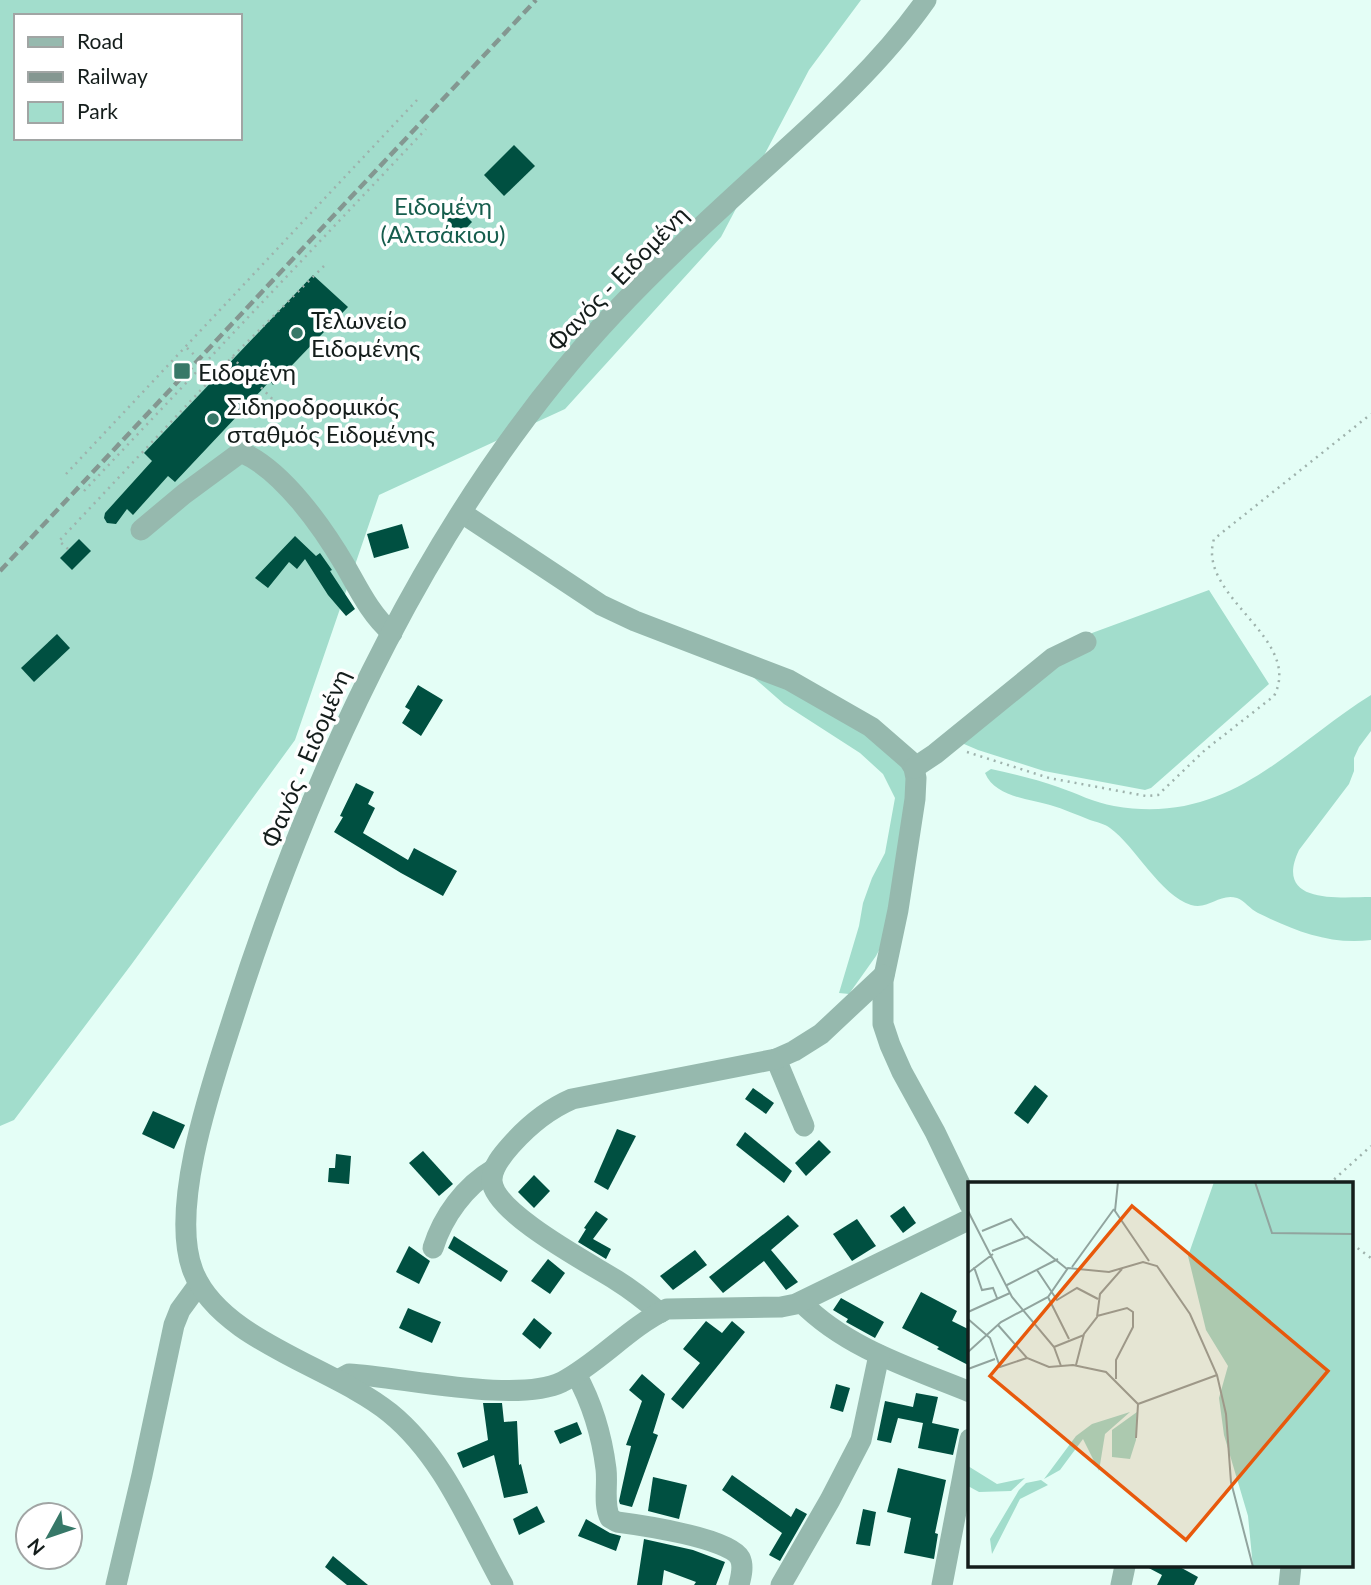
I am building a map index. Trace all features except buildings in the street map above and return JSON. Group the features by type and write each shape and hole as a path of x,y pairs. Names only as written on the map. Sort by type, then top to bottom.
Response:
{"street":[{"name":"Φανός - Ειδομένη","path":"503,1585 447,1481 392,1414 250,1333 222,1311 199,1284 190,1264 185,1229 195,1157 209,1095 243,989 287,869 357,702 391,633 462,513 533,409 614,313 702,226 863,76 926,0"},
{"path":"141,530 241,452 252,457 289,490 321,528 374,615 391,633"},
{"path":"462,513 608,609 761,668 825,700 887,739 909,760 914,768 915,799 911,835 884,975 883,1024 890,1045 968,1201"},
{"path":"914,768 1044,665 1063,652 1086,642"},
{"path":"433,1248 440,1228 452,1208 483,1176 494,1169 522,1134 558,1105 572,1099 776,1059 801,1048 821,1034 884,975"},
{"path":"776,1059 804,1126"},
{"path":"494,1169 492,1178 495,1192 517,1215 619,1282 660,1313"},
{"path":"338,1381 349,1374 518,1391 544,1388 576,1374 660,1313 680,1307 781,1307 801,1302 968,1220"},
{"path":"116,1585 174,1325 180,1310 199,1284"},
{"path":"801,1302 816,1317 879,1355 968,1391"},
{"path":"781,1585 861,1440 879,1355"},
{"path":"576,1374 588,1400 602,1450 607,1482 606,1507 610,1518 617,1522 682,1533 726,1547 740,1558 742,1566 739,1585"},
{"path":"942,1585 968,1449"}],"path":[{"path":"66,474 417,100"},
{"path":"84,491 426,129"},
{"path":"68,550 59,541 232,357 326,264"},
{"path":"186,347 225,384"},
{"path":"232,357 278,404"},
{"path":"948,743 1000,764 1049,778 1146,796 1157,795 1205,750 1274,696 1278,687 1277,664 1273,651 1230,595 1213,567 1214,539 1371,414"},
{"path":"1331,1182 1371,1146"},
{"path":"1354,1245 1371,1258"}],"green space":[{"name":"Ειδομένη (Αλτσάκιου)","path":"0,0 861,0 809,70 721,237 565,409 379,495 295,740 14,1120 0,1126"},
{"path":"1209,590 1269,684 1151,788 1145,790 1044,771 957,741 992,710 1088,646 1092,633"},
{"path":"760,673 885,743 909,775 885,939 849,994 839,993 863,903 885,853 895,798 883,774 860,753 784,704 753,677"},
{"path":"1371,695 1371,731 1354,758 1354,771 1349,784 1299,850 1293,868 1295,881 1302,889 1313,894 1327,897 1371,897 1371,940 1341,940 1313,935 1258,913 1237,898 1191,905 1169,892 1108,827 1004,792 990,781 985,773 991,769 1024,777 1114,806 1154,809 1190,805 1223,794 1253,778"}],"railway":[{"path":"0,571 536,0"}],"place":[{"name":"Τελωνείο Ειδομένης","path":"297,333"},
{"name":"Ειδομένη","path":"182,371"},
{"name":"Σιδηροδρομικός σταθμός Ειδομένης","path":"213,419"}]}
